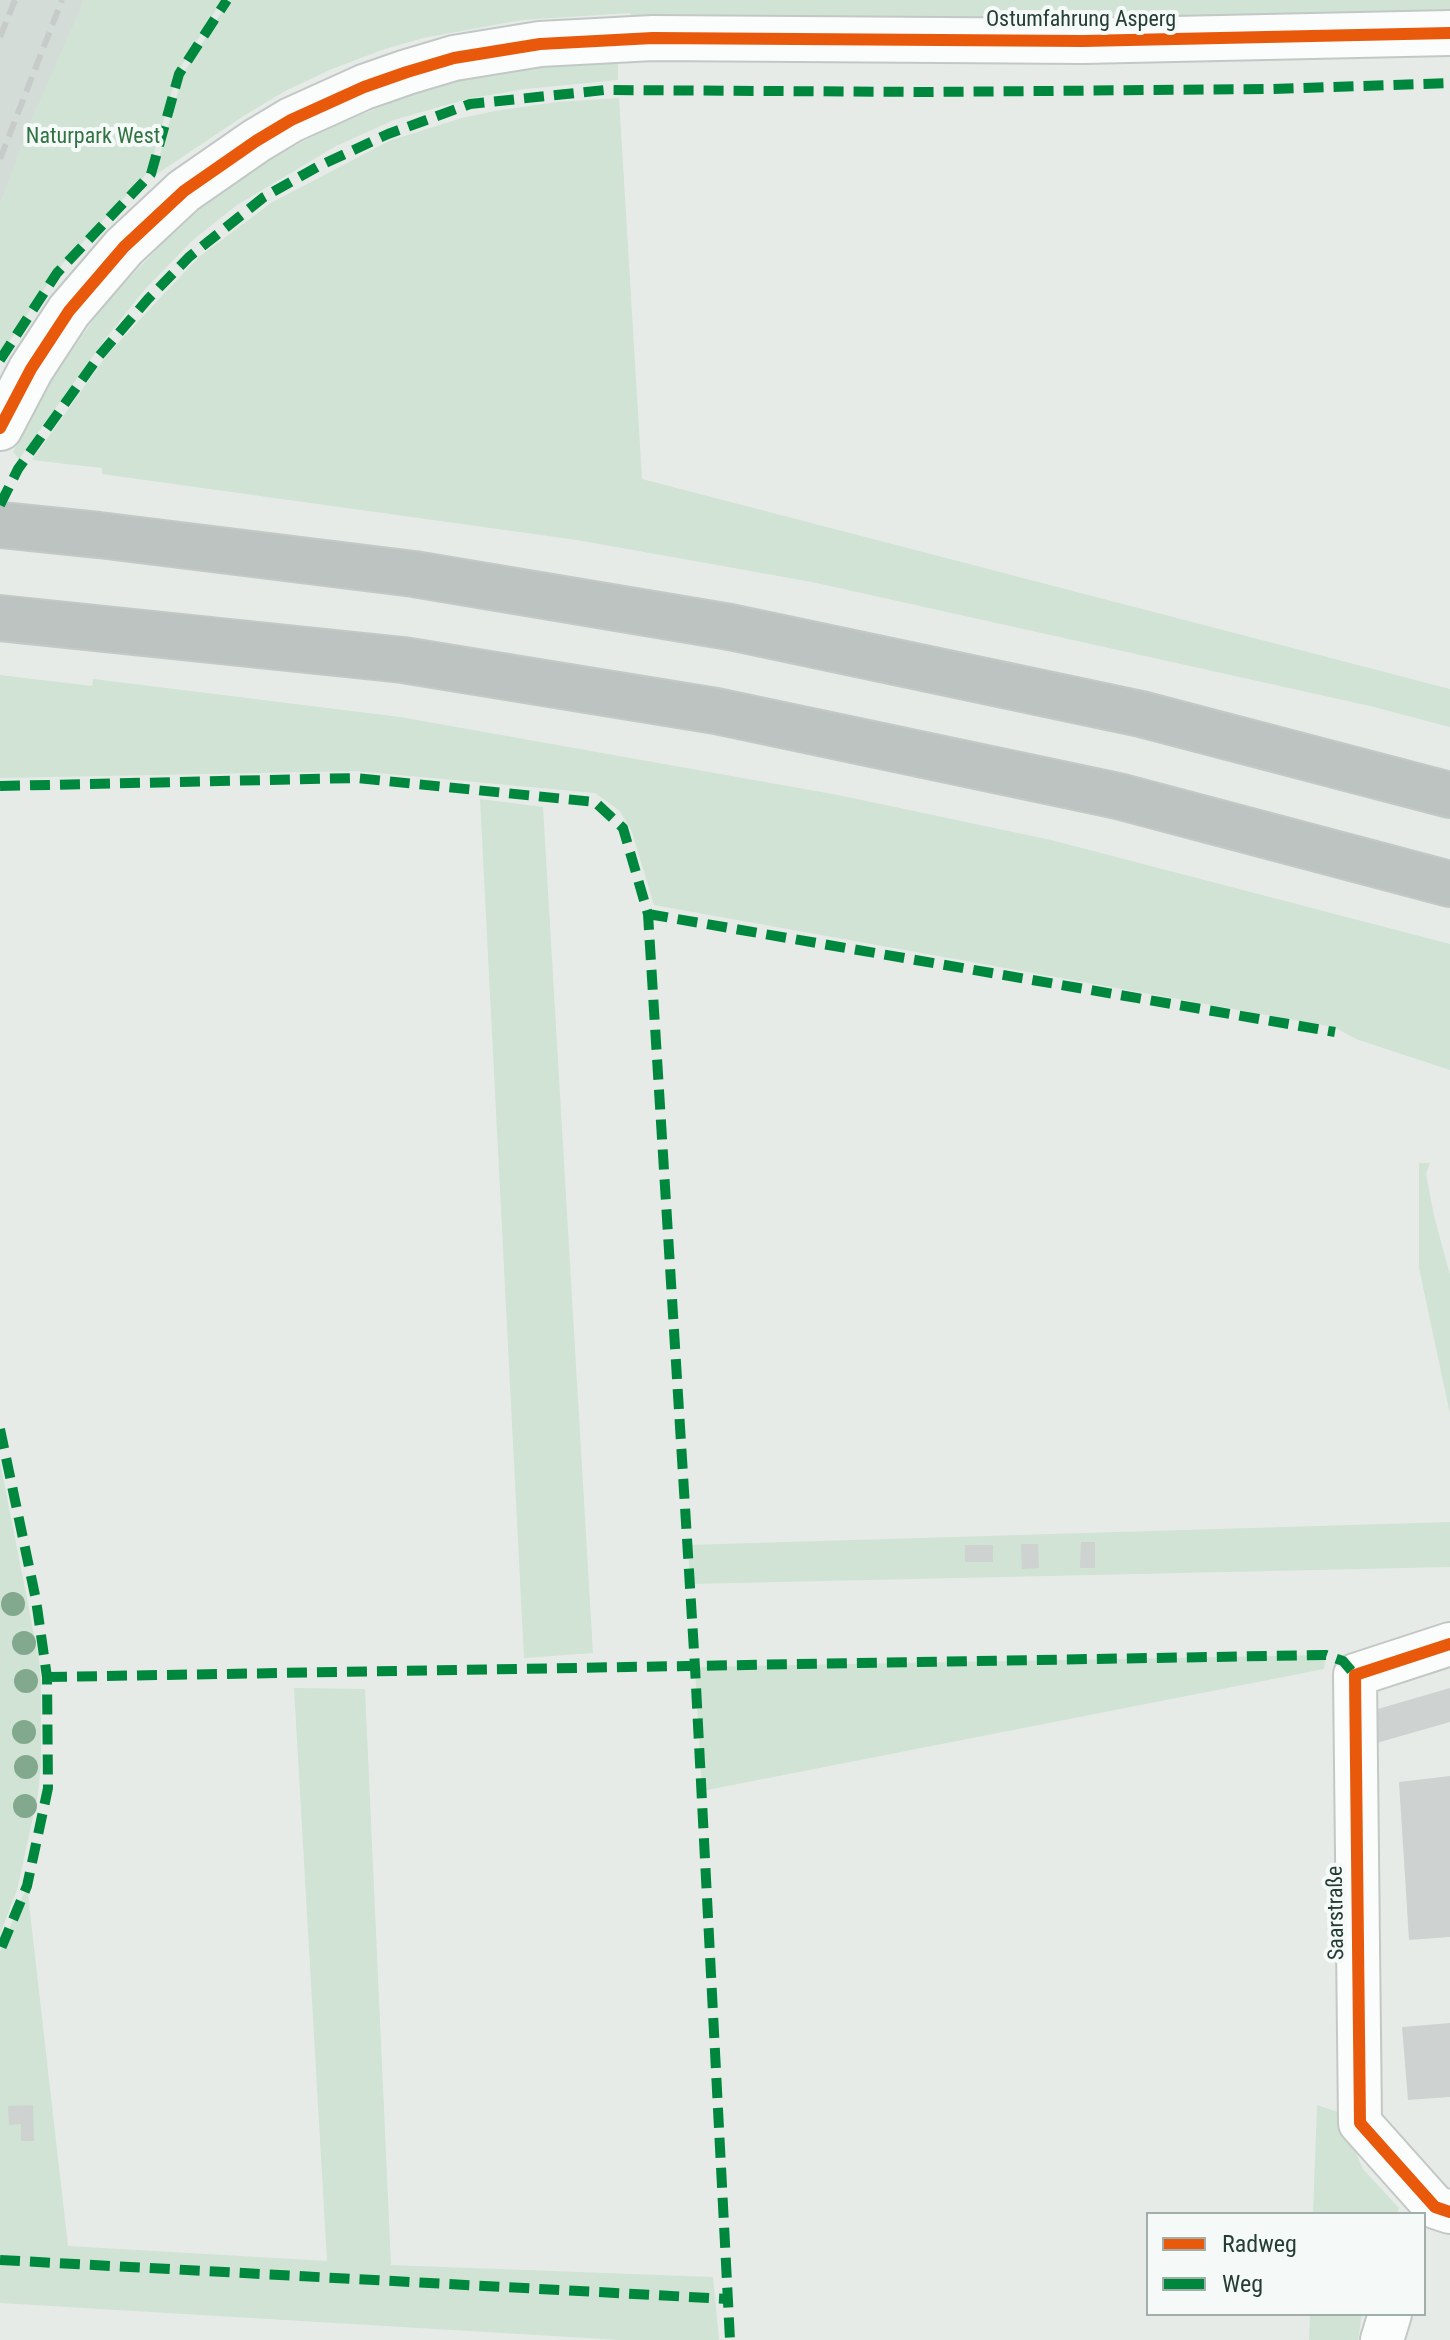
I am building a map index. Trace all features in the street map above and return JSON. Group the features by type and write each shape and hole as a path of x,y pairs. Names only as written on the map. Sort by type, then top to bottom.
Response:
{"highway":[{"path":"0,525 414,574 730,627 1141,714 1450,795"},
{"path":"0,618 403,660 716,711 1118,796 1450,884"}],"street":[{"name":"Ostumfahrung Asperg","path":"0,428 31,369 69,311 124,247 184,191 291,120 364,87 454,58 540,44 653,38 1083,41 1450,33"},
{"name":"Saarstraße","path":"1436,2217 1360,2123 1355,1675 1450,1644"},
{"path":"1382,2340 1389,2316"}],"shaded area":[{"path":"0,0 84,0 0,204"}],"green space":[{"name":"Naturpark West","path":"84,0 222,0 177,73 149,171 57,270 0,355 0,204 29,125"},
{"path":"229,0 1450,0 1450,9 924,20 672,14 631,16 630,13 522,20 423,38 332,69 285,91 154,176 183,74"},
{"path":"618,59 618,80 525,89 467,99 394,120 336,146 237,205 194,239 146,288 19,459 13,452 54,376 106,302 201,208 270,160 339,124 412,94 515,69"},
{"path":"619,98 642,479 1450,689 1450,727 1370,706 812,582 577,540 102,474 102,468 32,460 107,355 159,299 199,257 271,203 389,141 462,118 557,102"},
{"path":"0,675 92,686 93,679 400,717 838,795 1051,840 1450,944 1450,1070 1356,1039 1334,1027 654,905 632,832 620,811 595,793 356,771 0,778"},
{"path":"480,799 543,807 593,1653 524,1658"},
{"path":"1419,1163 1430,1163 1426,1174 1450,1275 1450,1414 1419,1268"},
{"path":"0,1462 39,1660 41,1764 38,1794 17,1890 0,1934"},
{"path":"1450,1522 1450,1567 690,1584 688,1545"},
{"path":"1326,1655 1324,1669 702,1791 695,1667"},
{"path":"294,1688 365,1689 391,2265 713,2277 719,2340 620,2340 0,2303 0,1951 27,1886 68,2246 327,2261"},
{"path":"1317,2105 1338,2112 1363,2169 1399,2208 1398,2212 1313,2212"},
{"path":"1310,2316 1362,2316 1358,2340 1309,2340"}],"building":[{"path":"1081,1542 1095,1542 1095,1568 1080,1568"},
{"path":"1021,1544 1038,1544 1039,1568 1022,1569"},
{"path":"965,1545 993,1545 993,1562 965,1562"},
{"path":"1450,1688 1450,1722 1373,1744 1364,1713"},
{"path":"1450,1776 1450,1937 1409,1940 1399,1782"},
{"path":"1450,2023 1450,2097 1408,2100 1402,2027"},
{"path":"33,2105 34,2141 21,2141 21,2124 9,2125 8,2106"}],"railway":[{"path":"0,37 15,0"},
{"path":"0,159 62,0"}],"marked path":[{"path":"0,360 57,273 151,174 179,74 227,0"},
{"path":"0,505 18,469 99,356 189,257 264,197 317,167 388,134 470,104 605,90 926,92 1270,89 1450,83"},
{"path":"0,786 356,778 595,802 623,828 648,914 695,1667 730,2340"},
{"path":"648,914 1335,1032"},
{"path":"0,1429 36,1600 47,1677 48,1788 27,1886 0,1951"},
{"path":"47,1677 1326,1655 1343,1661 1355,1675"},
{"path":"0,2260 728,2299"}],"cycle path":[{"path":"0,428 31,369 69,311 124,247 184,191 291,120 364,87 454,58 540,44 653,38 1083,41 1450,33"},
{"path":"1450,1644 1355,1675 1360,2123 1435,2207 1450,2212"}]}
